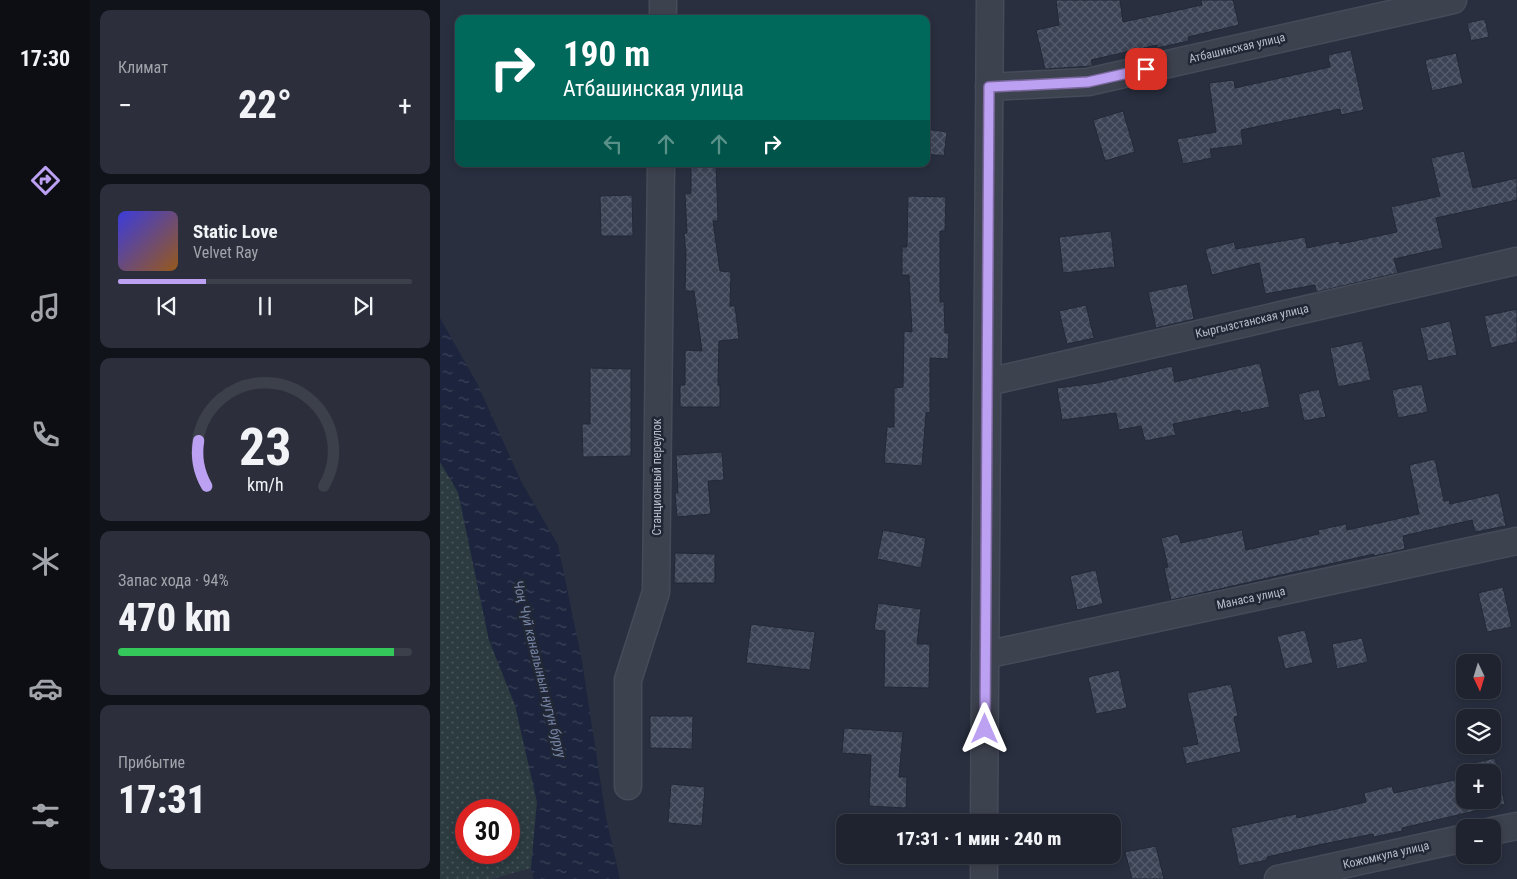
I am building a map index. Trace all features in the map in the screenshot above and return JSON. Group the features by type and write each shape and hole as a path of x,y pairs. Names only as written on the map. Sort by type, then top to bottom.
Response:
{"street":[{"path":"663,0 663,15"},
{"path":"984,814 990,0"},
{"name":"Атбашинская улица","path":"989,87 1088,82 1453,0"},
{"name":"Станционный переулок","path":"628,786 628,680 656,592 661,167"},
{"name":"Кыргызстанская улица","path":"988,382 1517,261"},
{"name":"Манаса улица","path":"985,655 1517,541"},
{"path":"1501,829 1517,826"},
{"name":"Кожомкула улица","path":"1278,879 1456,840"},
{"path":"984,864 984,879"}],"shaded area":[{"path":"440,462 458,492 489,640 515,705 537,802 531,868 492,879 440,879"}],"water":[{"name":"Чоң Чүй каналынын нугун буруу","path":"440,318 478,385 521,481 558,545 582,661 606,817 620,879 534,879 531,868 537,802 515,705 489,640 458,492 440,462"}],"building":[{"path":"1056,0 1120,0 1123,22 1202,5 1201,0 1233,0 1239,25 1188,37 1189,41 1157,48 1157,45 1091,60 1093,66 1045,69 1036,30 1059,25"},
{"path":"1485,19 1489,37 1471,41 1467,23"},
{"path":"1351,50 1364,110 1341,115 1340,109 1241,130 1243,145 1210,149 1212,158 1183,164 1177,139 1216,132 1209,83 1234,80 1235,88 1330,67 1328,55"},
{"path":"1456,53 1463,84 1432,91 1425,60"},
{"path":"1123,111 1135,152 1105,161 1093,120"},
{"path":"930,130 947,132 944,156 930,154"},
{"path":"1464,151 1473,188 1517,178 1517,200 1436,218 1443,248 1394,259 1398,273 1316,292 1315,285 1265,294 1259,263 1212,275 1205,249 1234,242 1236,249 1305,237 1307,248 1339,241 1340,244 1397,232 1391,207 1440,196 1431,158"},
{"path":"691,167 716,167 718,221 713,221 720,271 731,272 730,306 735,306 739,339 719,341 718,385 720,385 720,407 680,407 680,385 685,385 685,350 702,351 694,291 685,291 686,253 684,234 687,233 685,194 691,193"},
{"path":"632,195 633,236 601,236 600,196"},
{"path":"908,196 946,197 945,231 940,231 940,302 944,302 945,333 949,333 948,359 930,358 930,412 926,413 922,466 884,463 887,427 894,427 894,388 903,387 904,331 912,332 909,275 902,275 902,247 907,247"},
{"path":"1111,231 1115,267 1063,273 1059,237"},
{"path":"1187,284 1194,319 1156,328 1148,292"},
{"path":"1086,305 1094,338 1067,344 1059,311"},
{"path":"1517,309 1517,342 1491,348 1484,316"},
{"path":"1450,321 1457,355 1428,361 1420,328"},
{"path":"1362,341 1371,380 1338,387 1330,348"},
{"path":"1260,363 1270,407 1241,413 1240,410 1173,424 1176,435 1145,441 1141,426 1119,430 1116,413 1062,420 1057,388 1097,383 1172,366 1175,382"},
{"path":"590,368 631,369 631,456 583,457 582,424 590,424"},
{"path":"1422,384 1428,412 1398,418 1392,390"},
{"path":"1319,389 1326,417 1304,421 1298,394"},
{"path":"722,452 724,480 708,481 711,514 677,517 675,493 678,493 676,455"},
{"path":"1435,459 1444,501 1449,500 1450,504 1499,493 1506,526 1475,532 1472,520 1403,536 1405,549 1374,556 1374,554 1171,600 1164,568 1168,567 1161,538 1178,534 1181,543 1242,530 1246,550 1319,534 1318,530 1346,524 1347,530 1419,514 1409,465"},
{"path":"883,530 926,538 921,568 877,559"},
{"path":"675,553 715,554 715,583 674,583"},
{"path":"1096,570 1103,604 1077,610 1070,576"},
{"path":"1503,587 1512,627 1487,632 1478,593"},
{"path":"878,603 921,609 917,644 930,644 929,688 884,687 885,631 874,630"},
{"path":"751,624 815,632 810,670 746,663"},
{"path":"1305,630 1313,663 1285,669 1277,636"},
{"path":"1362,638 1368,662 1337,669 1332,644"},
{"path":"1119,670 1127,708 1096,714 1088,677"},
{"path":"1231,684 1238,716 1234,717 1241,752 1186,764 1182,747 1198,744 1187,693"},
{"path":"650,716 693,716 692,749 650,748"},
{"path":"844,728 903,732 899,777 907,777 906,808 869,806 871,755 842,753"},
{"path":"1495,758 1496,764 1470,764"},
{"path":"1456,780 1456,809 1484,809 1402,828 1402,831 1374,837 1373,834 1323,844 1267,857 1267,860 1239,866 1231,828 1296,814 1297,818 1366,802 1364,793 1392,786 1394,793"},
{"path":"671,784 705,787 702,826 668,823"},
{"path":"1501,786 1505,804 1501,805"},
{"path":"1156,846 1164,879 1132,879 1125,852"}],"route":[{"path":"985,729 989,87 1088,82 1146,69"}]}
